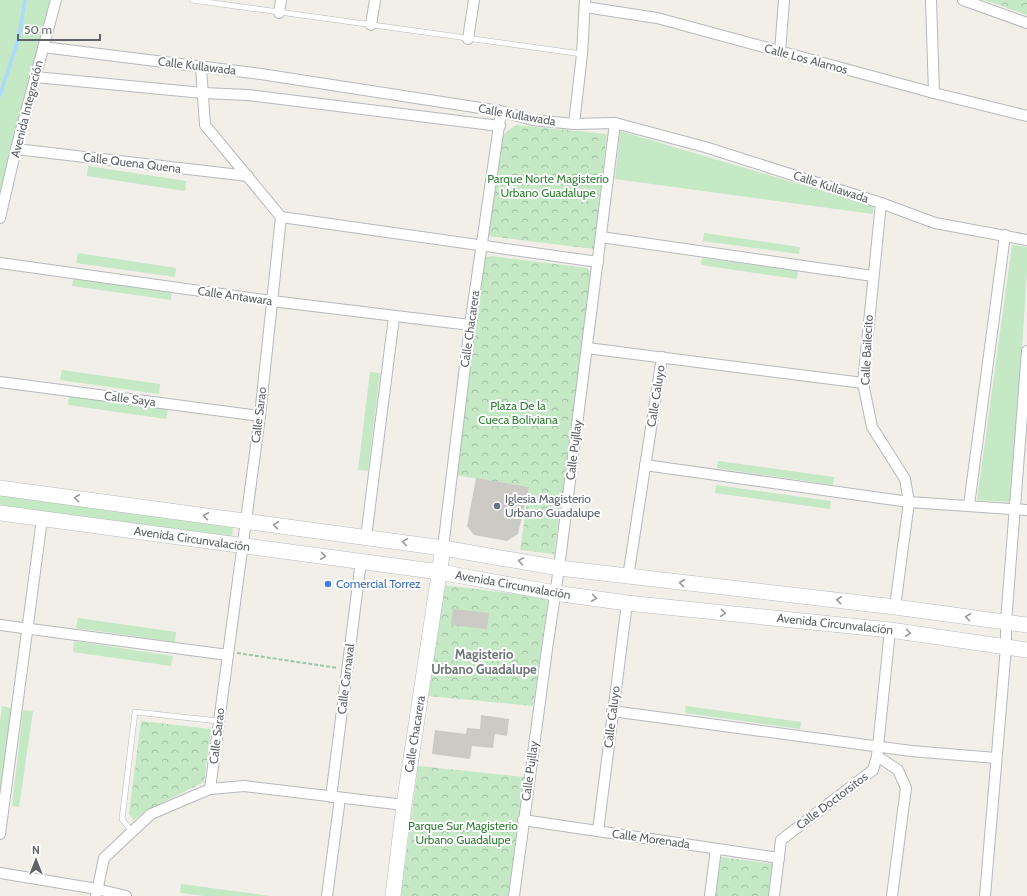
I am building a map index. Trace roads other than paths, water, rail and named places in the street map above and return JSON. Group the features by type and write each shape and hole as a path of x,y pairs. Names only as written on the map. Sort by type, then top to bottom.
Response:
{"main road":[{"name":"Avenida Circunvalación","path":"0,488 366,537 443,548 560,568 628,577 895,606 1027,625"},
{"name":"Avenida Circunvalación","path":"0,513 440,572 555,593 627,603 890,630 1027,650"},
{"name":"Calle Chacarera","path":"393,896 404,805 443,548"}],"street":[{"name":"Avenida Integración","path":"0,218 16,149 56,0"},
{"path":"279,13 281,0"},
{"path":"371,26 374,0"},
{"path":"468,39 474,0"},
{"path":"780,52 784,0"},
{"path":"931,0 934,93"},
{"path":"963,0 1027,23"},
{"path":"574,124 582,54 585,4"},
{"name":"Calle Los Alamos","path":"585,4 657,18 934,93 1027,116"},
{"name":"Calle Kullawada","path":"43,47 261,74 500,112 533,120 574,124 615,123 706,147 881,203 935,223 1027,240"},
{"path":"201,67 205,124 281,217 598,262"},
{"path":"35,77 203,93 248,95 500,126"},
{"name":"Calle Chacarera","path":"443,548 470,325 500,126 500,112"},
{"name":"Calle Pujllay","path":"514,896 523,820 555,593 560,568 615,123"},
{"name":"Calle Quena Quena","path":"16,149 248,176"},
{"name":"Calle Bailecito","path":"881,203 863,383 872,427 905,479 909,502 895,606"},
{"name":"Calle Sarao","path":"210,789 260,416 281,217"},
{"path":"969,505 1005,236"},
{"path":"601,237 873,276"},
{"name":"Calle Antawara","path":"0,264 394,317 470,325"},
{"path":"366,537 394,317"},
{"path":"587,348 863,383"},
{"path":"985,896 1006,647 1006,622 1016,509 1027,351"},
{"name":"Calle Caluyo","path":"628,577 662,357"},
{"name":"Calle Saya","path":"0,382 260,416"},
{"path":"645,465 909,502 1027,510"},
{"path":"0,834 42,519"},
{"name":"Calle Carnaval","path":"327,896 347,669 361,561"},
{"name":"Calle Caluyo","path":"598,831 612,711 627,603"},
{"path":"0,625 228,653"},
{"name":"Calle Doctorsitos","path":"774,896 781,840 873,770 877,751 890,630"},
{"path":"612,711 877,751 911,751 996,758"},
{"path":"877,751 898,770 906,788 892,896"},
{"path":"97,893 104,858 151,814 210,789 244,786 404,805"},
{"name":"Calle Morenada","path":"523,820 779,858"},
{"path":"710,896 716,849"},
{"path":"0,873 97,893 126,896"}],"lane":[{"path":"192,0 371,26 582,54"},
{"path":"132,832 122,819 135,712 219,721"}],"waterway":[{"path":"0,95 19,37 25,0"}],"place":[{"name":"Iglesia Magisterio Urbano Guadalupe","path":"497,506"},
{"name":"Comercial Torrez","path":"328,584"}],"district":[{"name":"Magisterio Urbano Guadalupe","path":"484,662"}],"park label":[{"name":"Parque Norte Magisterio Urbano Guadalupe","path":"548,186"},
{"name":"Plaza De la Cueca Boliviana","path":"518,413"},
{"name":"Parque Sur Magisterio Urbano Guadalupe","path":"463,833"}]}
